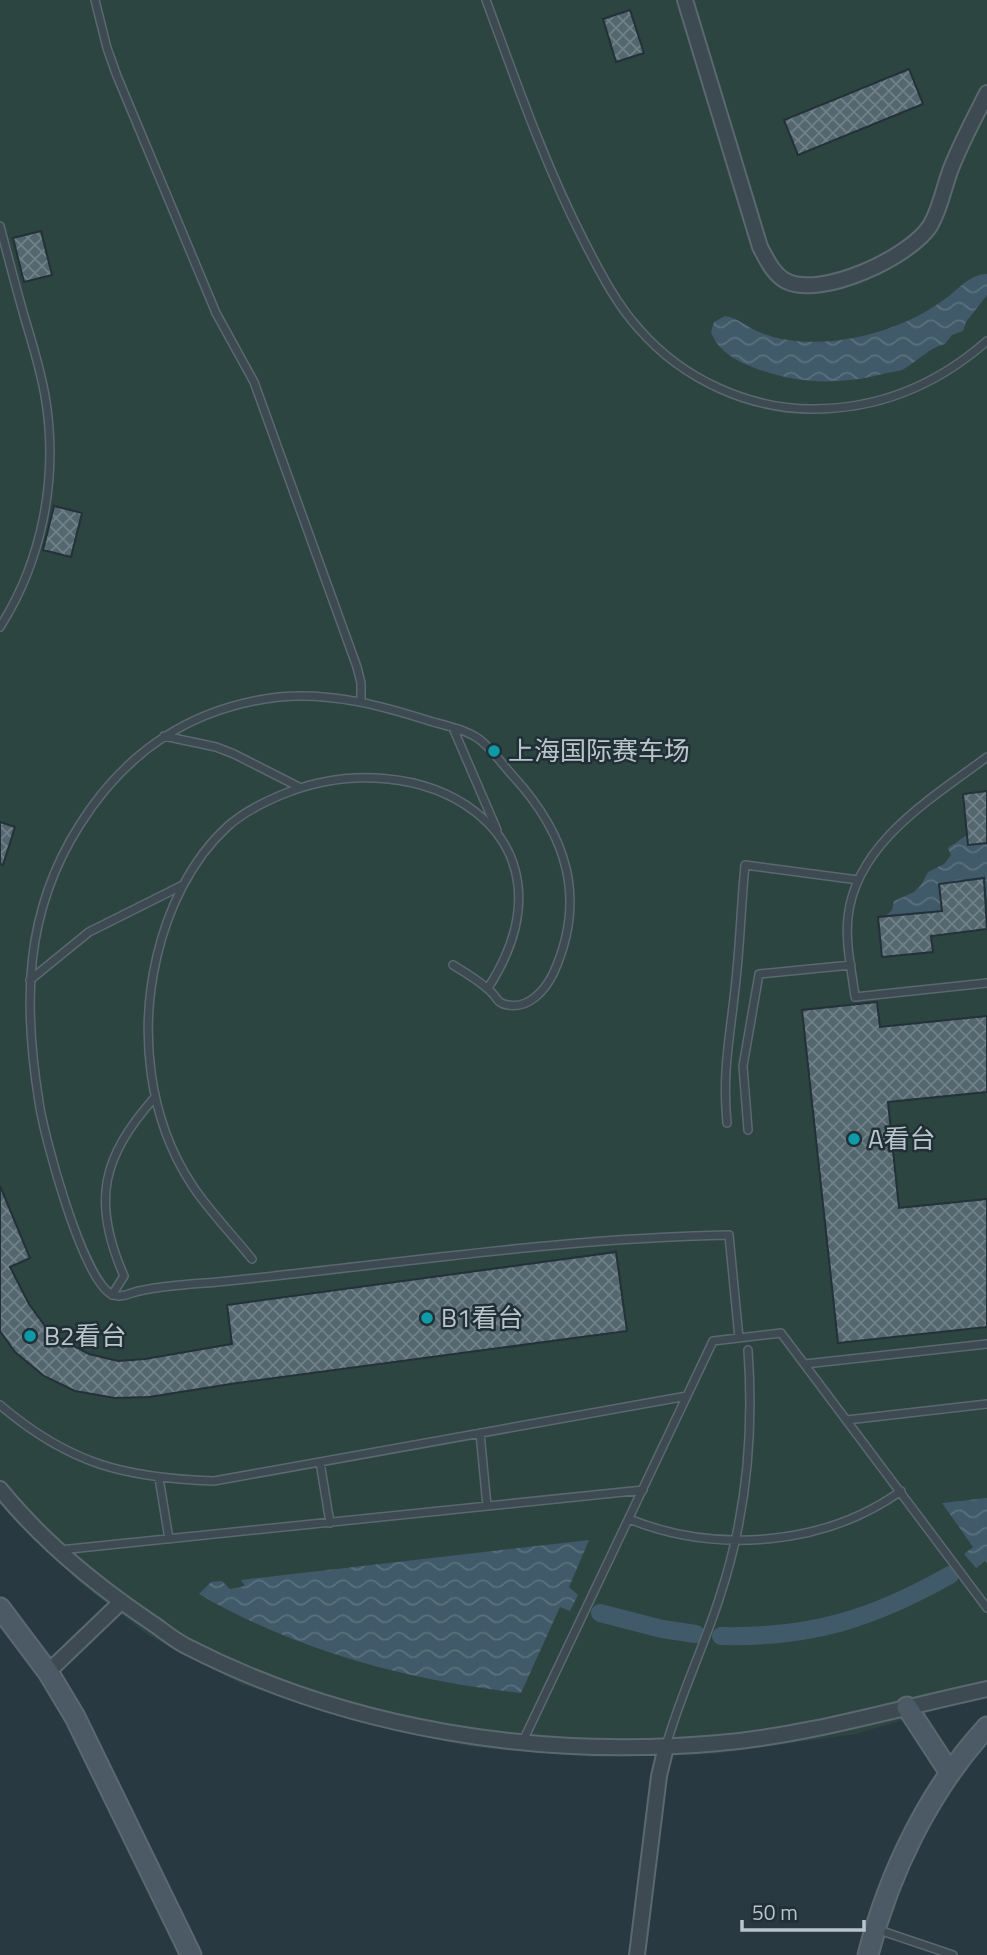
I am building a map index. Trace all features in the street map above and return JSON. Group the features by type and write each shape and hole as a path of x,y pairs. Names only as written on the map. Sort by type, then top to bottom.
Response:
{"street":[{"path":"685,0 760,247 778,275 798,285 813,286 839,281 908,249 922,236 936,212 951,167 987,93"},
{"path":"0,1489 60,1550 121,1602 185,1646 260,1680 335,1705 401,1722 522,1743 666,1747 784,1734 987,1689"},
{"path":"48,1672 121,1602"},
{"path":"0,1608 48,1672 75,1717 191,1955"},
{"path":"907,1707 950,1773"},
{"path":"867,1955 890,1887 920,1824 950,1773 987,1727"},
{"path":"637,1955 659,1776 666,1747"}],"lane":[{"path":"95,0 117,76 174,213 221,324 254,382 357,667 361,683 361,701"},
{"path":"486,0 562,199 623,309 639,330 667,357 710,384 757,403 829,409 876,402 916,388 953,367 987,341"},
{"path":"0,226 46,400 50,459 44,515 35,552 25,580 0,627"},
{"path":"453,965 488,988 498,1000 509,1006 525,1002 545,990 562,952 568,920 570,889 560,843 538,804 479,739 386,706 361,701 297,696 244,703 193,720 164,736 129,766 103,793 80,825 45,894 32,952 30,980 34,1068 48,1149 73,1224 103,1285 118,1296 156,1288 363,1268 575,1242 729,1235 739,1338"},
{"path":"453,728 519,884 521,903 510,948 488,988"},
{"path":"164,736 216,747 299,788"},
{"path":"987,757 909,818 867,862 858,880 848,917 847,939 855,997 987,983"},
{"path":"252,1259 193,1186 177,1159 155,1097 148,1051 148,1012 160,943 195,865 228,826 249,811 299,788 354,776 408,782 454,797 473,809 499,835"},
{"path":"727,1123 724,1080 726,1047 735,993 745,865 858,880"},
{"path":"30,980 89,932 184,885"},
{"path":"748,1130 743,1066 759,974 851,965"},
{"path":"112,1294 124,1276 108,1234 105,1196 107,1179 122,1138 155,1097"},
{"path":"522,1743 713,1341 781,1333 987,1608"},
{"path":"805,1364 987,1344"},
{"path":"666,1747 675,1713 719,1600 736,1539 750,1444 751,1384 748,1350"},
{"path":"0,1405 29,1429 59,1448 109,1468 159,1478 215,1481 687,1396"},
{"path":"847,1420 987,1405"},
{"path":"480,1433 487,1506"},
{"path":"320,1462 330,1522"},
{"path":"159,1478 169,1539"},
{"path":"60,1550 643,1490"},
{"path":"629,1519 691,1536 736,1539 784,1537 826,1528 868,1511 901,1491"},
{"path":"876,1929 953,1955"}],"green space":[{"name":"上海国际赛车场","path":"0,0 987,0 987,1695 856,1734 714,1754 592,1757 472,1747 358,1722 241,1684 148,1635 80,1583 0,1501"}],"water":[{"path":"987,274 987,295 966,322 963,331 952,335 945,344 929,351 904,369 865,378 813,381 762,371 734,359 720,347 711,332 714,322 725,316 759,332 792,340 810,342 862,336 914,318 968,280"},
{"path":"967,835 987,843 987,900 984,878 939,884 944,924 885,917 892,910 894,901 914,892 928,872 944,864 951,855 948,848"},
{"path":"987,1498 987,1563 985,1561 976,1568 964,1554 973,1547 942,1503"},
{"path":"589,1540 569,1587 578,1595 570,1611 560,1607 521,1693 437,1680 355,1660 275,1632 199,1594 211,1582 222,1581 230,1589 245,1586 241,1580"}],"building":[{"path":"630,10 644,53 616,62 603,19"},
{"path":"909,69 923,104 798,155 784,120"},
{"path":"41,231 52,275 24,282 13,238"},
{"path":"54,506 82,513 71,557 43,550"},
{"path":"987,791 987,843 968,845 963,794"},
{"path":"0,822 15,827 3,865 0,864"},
{"path":"984,878 987,929 931,936 933,952 882,957 878,917 942,911 939,884"},
{"name":"A看台","path":"877,1002 880,1027 987,1016 987,1092 888,1102 899,1208 987,1199 987,1327 838,1343 802,1010"},
{"name":"B1看台","path":"0,1186 30,1258 10,1267 29,1304 45,1326 64,1341 89,1354 118,1361 232,1344 227,1305 616,1252 627,1331 149,1397 115,1398 75,1391 44,1376 15,1352 0,1331"}],"waterway":[{"path":"721,1636 784,1633 840,1623 894,1603 950,1575"},
{"path":"600,1613 662,1629 696,1634"}],"place":[{"name":"上海国际赛车场","path":"494,751"},
{"name":"A看台","path":"854,1139"},
{"name":"B1看台","path":"427,1318"},
{"name":"B2看台","path":"30,1336"}]}
